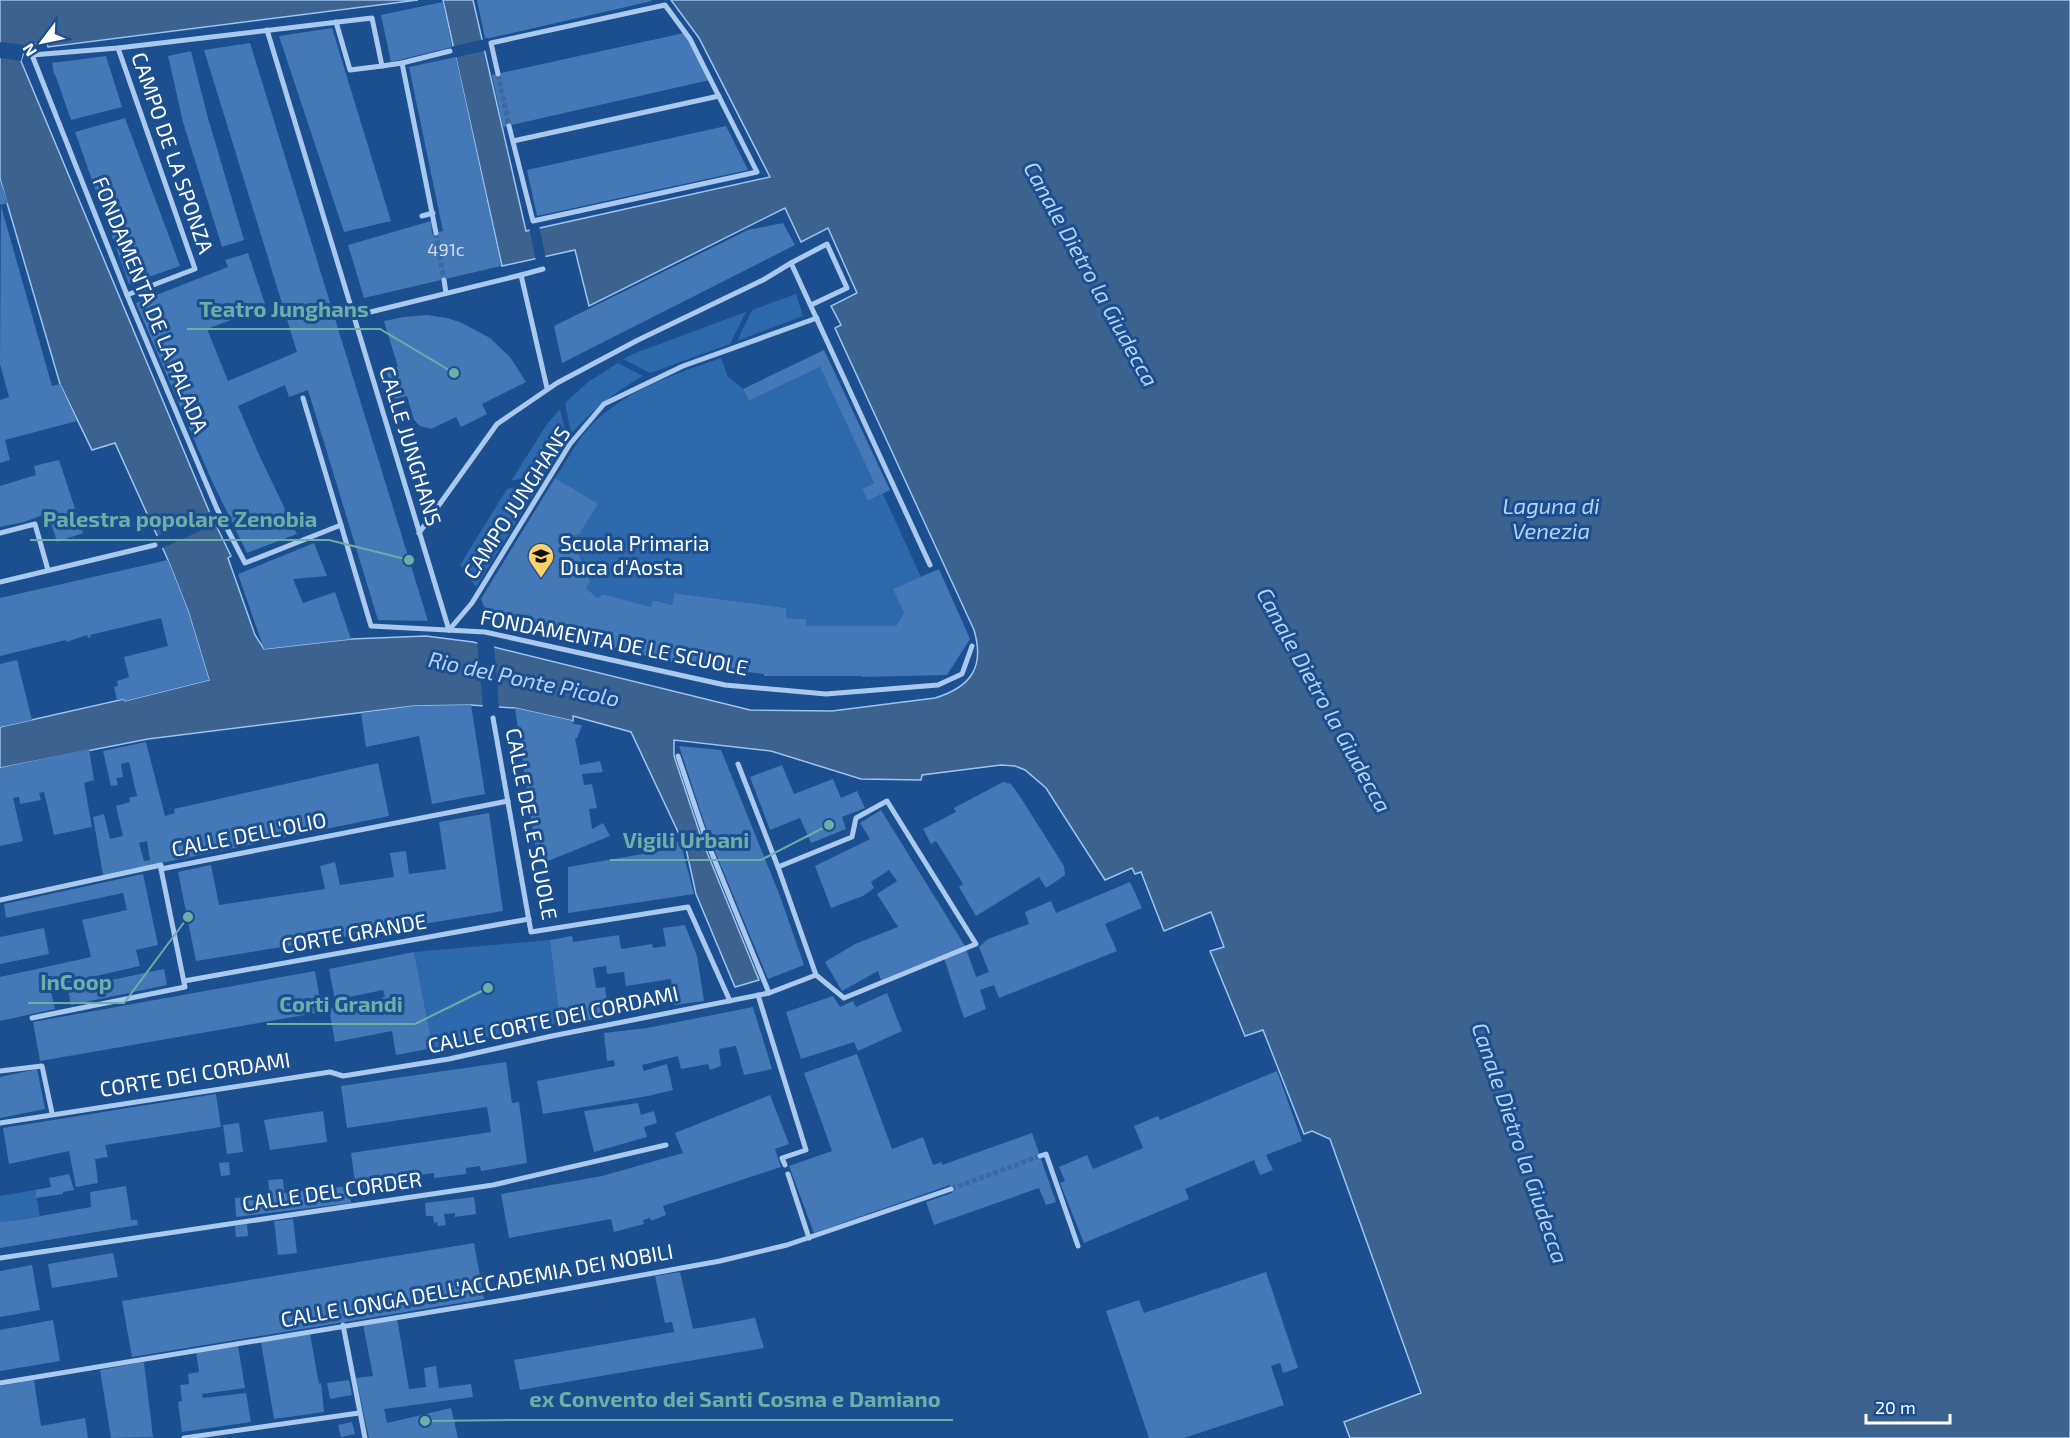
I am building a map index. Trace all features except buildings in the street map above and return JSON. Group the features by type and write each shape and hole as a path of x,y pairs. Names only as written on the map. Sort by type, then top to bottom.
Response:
{"street":[{"path":"498,74 491,43 665,5 690,39 757,172 533,221 509,126"},
{"path":"118,48 372,18 382,66"},
{"path":"336,22 350,70 402,63 450,51"},
{"name":"CALLE JUNGHANS","path":"267,30 449,630"},
{"name":"FONDAMENTA DE LA PALADA","path":"118,48 32,55 127,295 219,515 245,563 341,525"},
{"name":"CAMPO DE LA SPONZA","path":"118,48 195,269 127,295"},
{"path":"402,63 436,233"},
{"path":"513,141 719,96"},
{"path":"422,216 433,213"},
{"path":"420,533 497,424 547,388 638,340 763,280 827,244 847,288 811,305"},
{"path":"791,263 930,565"},
{"path":"354,316 543,269"},
{"path":"521,275 547,388"},
{"path":"444,280 446,292"},
{"name":"CAMPO JUNGHANS","path":"449,630 472,603 570,444 604,404 683,366 817,318"},
{"path":"303,398 341,525"},
{"path":"0,533 35,524 48,570"},
{"name":"FONDAMENTA DE LE SCUOLE","path":"341,525 370,626 485,632 725,685 826,694 938,686 962,674 972,646"},
{"path":"0,582 155,545"},
{"name":"CALLE DE LE SCUOLE","path":"494,718 531,932 688,907 730,1001"},
{"path":"678,756 706,839 769,993"},
{"path":"738,764 778,867 816,975 844,998 976,944 887,801 856,818 852,837 778,867"},
{"name":"CALLE DELL'OLIO","path":"0,900 161,865 161,869 508,801"},
{"path":"161,869 184,981"},
{"name":"CORTE GRANDE","path":"32,1018 185,987 184,981 529,919"},
{"name":"CALLE CORTE DEI CORDAMI","path":"343,1076 449,1059 769,993 816,975"},
{"path":"758,995 806,1150 782,1158 785,1166"},
{"path":"0,1071 42,1066 49,1114"},
{"name":"CORTE DEI CORDAMI","path":"0,1122 330,1072 343,1076"},
{"name":"CALLE DEL CORDER","path":"0,1258 493,1185 666,1145"},
{"path":"1040,1156 1046,1154 1078,1246"},
{"path":"788,1174 809,1238"},
{"name":"CALLE LONGA DELL'ACCADEMIA DEI NOBILI","path":"0,1383 621,1280 720,1261 787,1245 951,1189"},
{"path":"343,1325 365,1438"},
{"path":"184,1438 359,1413"}],"shaded area":[{"path":"796,294 803,316 737,341 752,310"},
{"path":"746,312 730,344 650,373 623,359 635,353"},
{"path":"721,358 728,377 743,389 749,401 820,367 874,483 862,489 868,501 883,494 921,577 894,589 904,613 896,626 806,626 806,619 786,618 786,608 676,593 672,605 653,600 651,607 603,594 597,598 586,588 571,550 572,536 555,478 583,435 596,420 612,408 646,387"},
{"path":"618,363 643,376 604,402 571,434 565,403 588,382"},
{"path":"560,409 567,439 545,473 511,481 547,424"},
{"path":"540,483 476,587 460,565 507,489"},
{"path":"550,940 560,1023 433,1048 414,952"},
{"path":"35,1190 40,1216 0,1223 0,1196"}],"water":[{"name":"Laguna di Venezia","path":"0,0 418,0 48,47 47,43 26,45 21,61 209,511 231,556 228,558 255,635 264,649 351,639 426,636 473,642 750,710 832,711 935,698 958,688 966,681 972,674 978,655 974,630 835,328 841,325 831,306 857,293 828,228 801,242 785,208 589,306 575,250 502,266 443,0 473,0 526,231 770,177 699,38 671,0 2070,0 2070,1438 1350,1438 1344,1422 1421,1393 1330,1139 1312,1131 1304,1134 1263,1030 1245,1036 1210,951 1224,947 1211,912 1164,931 1141,872 1135,874 1132,868 1105,880 1046,788 1025,770 1015,766 1001,765 922,775 921,780 861,779 771,751 674,740 674,756 702,840 759,980 735,987 696,894 683,835 680,836 631,732 573,716 573,721 515,708 471,705 414,706 148,739 0,768 0,727 124,699 125,701 209,680 188,611 168,560 115,443 92,450 60,384 0,179"}],"pier":[{"path":"485,39 488,50 453,58 450,47"},
{"path":"0,42 25,45 21,61 0,58"},
{"path":"539,225 546,259 536,261 529,227"},
{"path":"212,511 218,523 160,549 155,537"},
{"path":"477,640 494,645 499,709 483,708"}],"tunnel":[{"path":"498,74 509,126"},
{"path":"436,233 444,280"},
{"path":"951,1189 1040,1156"}],"place":[{"name":"Teatro Junghans","path":"454,373"},
{"name":"Palestra popolare Zenobia","path":"409,560"},
{"name":"Scuola Primaria Duca d'Aosta","path":"541,579"},
{"name":"Vigili Urbani","path":"829,825"},
{"name":"InCoop","path":"188,917"},
{"name":"Corti Grandi","path":"488,988"},
{"name":"ex Convento dei Santi Cosma e Damiano","path":"425,1421"}],"water label":[{"name":"Canale Dietro la Giudecca","path":"1091,274"},
{"name":"Rio del Ponte Picolo","path":"524,679"},
{"name":"Canale Dietro la Giudecca","path":"1324,700"},
{"name":"Canale Dietro la Giudecca","path":"1520,1143"}]}
